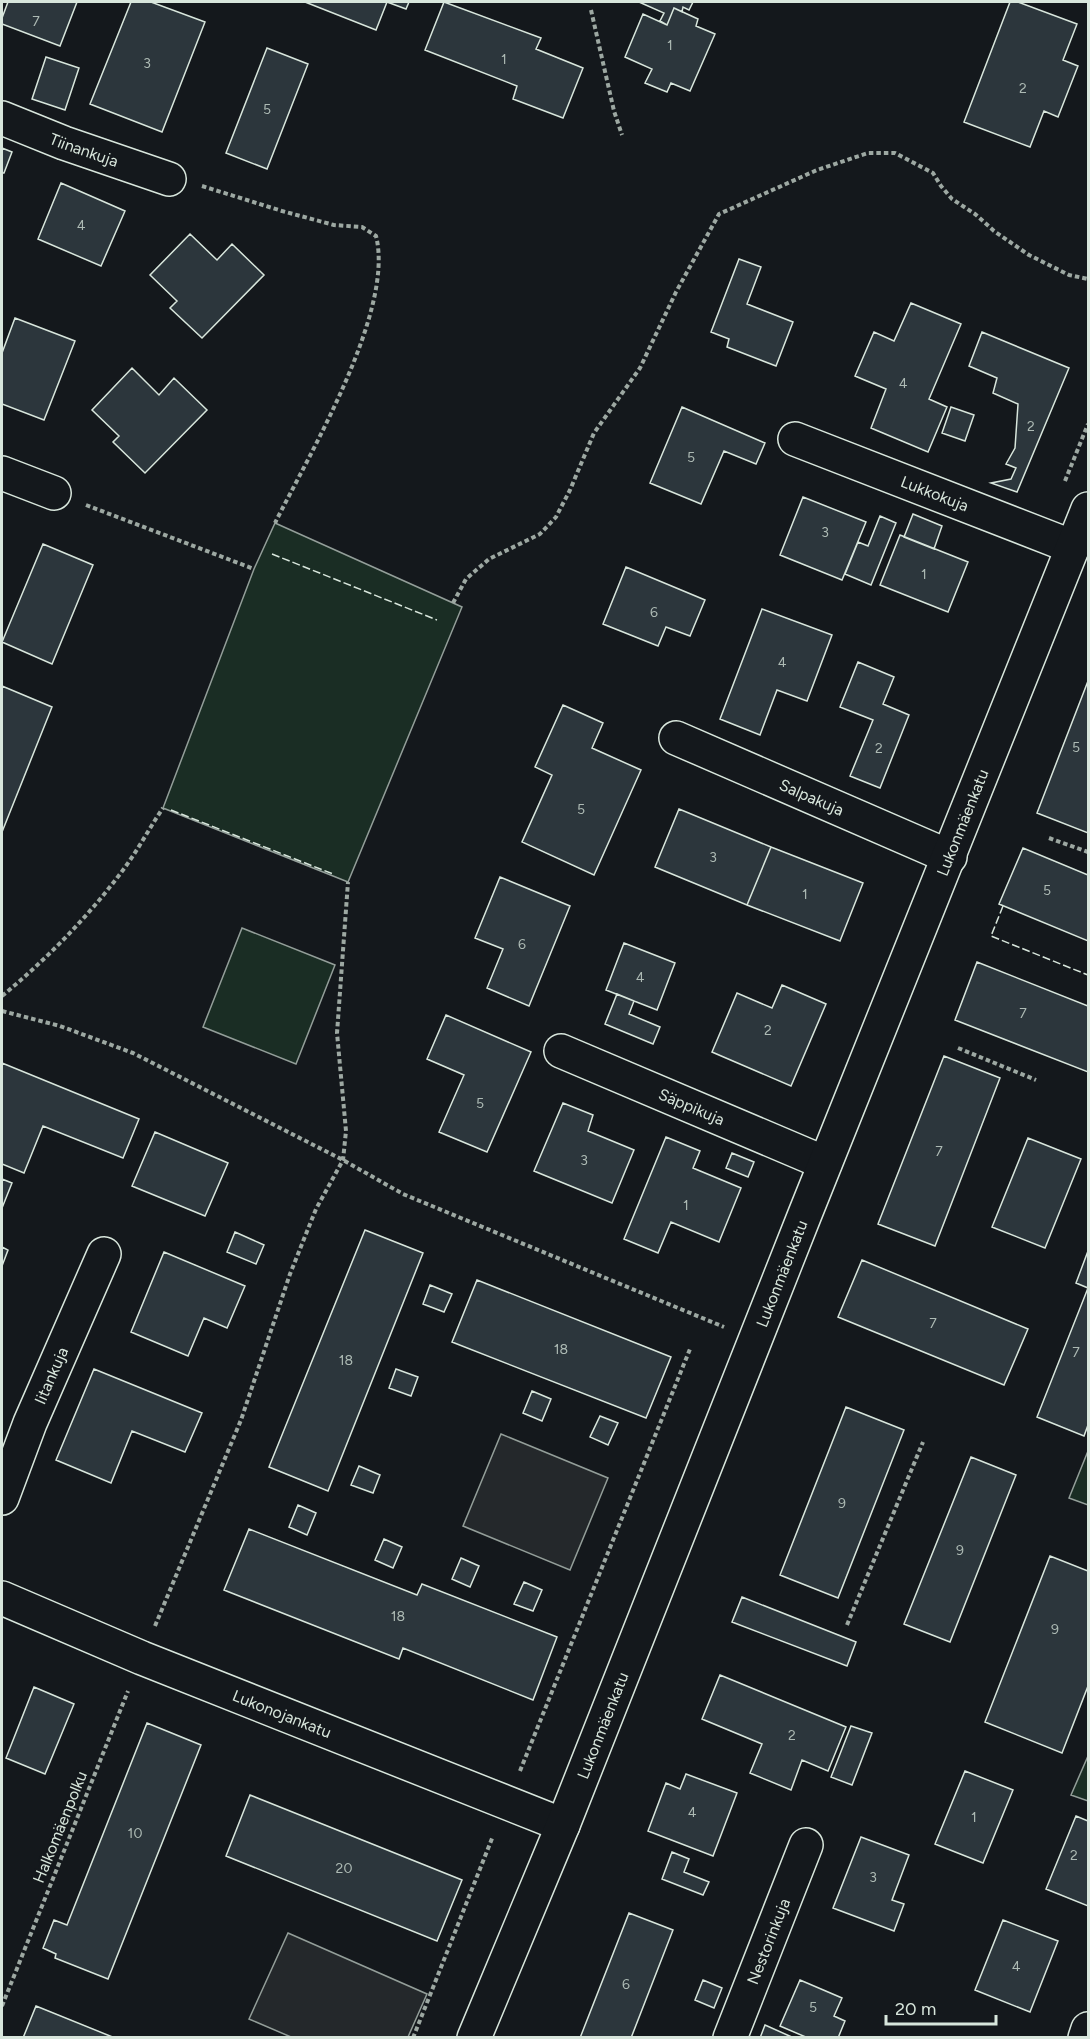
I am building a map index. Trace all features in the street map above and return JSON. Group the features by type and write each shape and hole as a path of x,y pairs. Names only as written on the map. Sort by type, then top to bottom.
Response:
{"street":[{"name":"Tiinankuja","path":"2,118 64,143 169,178"},
{"name":"Lukkokuja","path":"795,439 1074,547"},
{"path":"2,473 54,493"},
{"name":"Lukonmäenkatu","path":"474,2037 563,1825 825,1163 1089,509"},
{"name":"Salpakuja","path":"676,738 950,857"},
{"name":"Säppikuja","path":"561,1051 825,1163"},
{"name":"Iitankuja","path":"2,1498 30,1423 104,1254"},
{"name":"Lukonojankatu","path":"2,1598 142,1658 563,1825"},
{"name":"Nestorinkuja","path":"730,2037 806,1845"},
{"path":"1085,2037 1089,2029"}],"path":[{"path":"591,10 614,111 622,135"},
{"path":"453,603 466,579 489,559 540,534 556,517 594,433 640,368 676,292 719,214 817,170 868,153 895,153 933,172 952,199 1029,255 1069,275 1089,279"},
{"path":"169,178 282,212 334,225 362,227 376,236 380,250 380,264 372,309 351,369 275,523"},
{"path":"54,493 254,569"},
{"path":"2,996 36,968 92,909 127,865 163,808"},
{"path":"1049,838 1089,852"},
{"path":"344,1160 346,1131 337,1033 348,882"},
{"path":"2,1011 60,1026 133,1053 344,1160 403,1194 727,1328"},
{"path":"958,1048 1036,1080"},
{"name":"Halkomäenpolku","path":"2,2006 142,1658 242,1420 290,1274 312,1220 344,1160"},
{"path":"413,2037 690,1349"},
{"path":"847,1625 922,1442"}],"green space":[{"path":"275,523 462,607 348,882 163,808 254,569"},
{"path":"242,928 335,965 296,1064 203,1027"},
{"path":"1088,1451 1088,1505 1069,1498"},
{"path":"1088,1756 1088,1801 1071,1795"}],"shaded area":[{"path":"501,1434 608,1478 570,1570 463,1526"},
{"path":"288,1933 427,1994 408,2037 291,2037 249,2019"}],"building":[{"path":"8,2 77,2 60,46 2,24"},
{"path":"131,2 151,2 205,22 162,132 90,104"},
{"path":"305,2 387,2 376,30"},
{"path":"387,2 409,2 406,9"},
{"path":"444,2 541,38 536,49 583,68 563,118 513,99 517,86 425,50"},
{"path":"639,2 693,2 689,10 683,7 682,12 674,8 667,25 660,21 664,13"},
{"path":"1010,2 1018,2 1077,24 1063,60 1078,66 1058,117 1044,111 1030,147 964,122"},
{"path":"674,8 698,19 696,26 715,34 690,91 671,83 667,92 645,83 652,69 625,57 643,14 667,25"},
{"path":"267,48 308,64 267,169 226,153"},
{"path":"46,57 79,68 65,110 32,99"},
{"path":"2,148 12,152 4,173 2,173"},
{"path":"61,183 125,211 101,266 38,239"},
{"path":"190,234 217,260 232,244 264,275 202,338 170,308 177,301 150,275"},
{"path":"739,259 761,267 747,304 793,322 776,366 727,347 729,339 711,332"},
{"path":"911,303 961,324 929,399 947,407 928,452 871,428 886,389 855,376 874,332 894,341"},
{"path":"15,318 75,341 44,420 2,404 2,353"},
{"path":"982,332 1069,368 1017,492 991,483 1011,479 1016,468 1006,464 1015,448 1018,404 993,393 997,378 969,366"},
{"path":"132,368 159,395 174,378 207,410 145,473 113,442 119,436 92,410"},
{"path":"682,407 765,443 756,464 724,451 701,504 650,483"},
{"path":"951,407 974,415 965,441 942,433"},
{"path":"803,497 866,522 842,580 780,555"},
{"path":"913,514 942,526 934,549 904,537"},
{"path":"880,516 896,523 871,585 845,574 858,542 868,546"},
{"path":"900,535 968,562 948,612 880,585"},
{"path":"43,544 93,565 52,664 2,642"},
{"path":"626,567 705,600 690,636 666,627 658,646 603,624"},
{"path":"762,609 832,635 807,701 777,690 760,735 720,719"},
{"path":"858,662 894,677 883,704 909,715 880,788 850,776 873,720 840,707"},
{"path":"1088,681 1088,833 1037,813"},
{"path":"2,686 52,707 2,832"},
{"path":"563,705 603,723 592,748 641,770 594,875 522,842 552,775 535,767"},
{"path":"679,809 771,847 747,905 655,867"},
{"path":"771,847 863,883 840,941 747,905"},
{"path":"1023,848 1088,875 1088,941 999,904"},
{"path":"500,877 570,906 529,1006 487,988 503,949 475,938"},
{"path":"624,943 675,963 657,1010 606,990"},
{"path":"977,962 1088,1006 1088,1072 955,1020"},
{"path":"782,985 826,1004 791,1086 712,1052 737,993 772,1008"},
{"path":"617,994 634,1001 629,1014 660,1027 653,1044 605,1024"},
{"path":"446,1015 531,1052 487,1152 439,1132 464,1075 427,1059"},
{"path":"944,1056 1000,1078 935,1246 878,1224"},
{"path":"2,1063 139,1119 123,1158 43,1126 24,1173 2,1164"},
{"path":"563,1103 593,1115 588,1131 634,1150 612,1203 534,1171"},
{"path":"155,1132 228,1163 205,1216 132,1186"},
{"path":"666,1137 700,1151 693,1168 741,1188 719,1242 671,1222 658,1253 624,1239"},
{"path":"1028,1138 1081,1159 1045,1248 992,1227"},
{"path":"732,1153 754,1162 748,1177 726,1168"},
{"path":"2,1179 12,1183 2,1208"},
{"path":"365,1230 423,1253 328,1491 269,1467"},
{"path":"235,1232 264,1245 256,1264 227,1252"},
{"path":"2,1247 8,1250 2,1266"},
{"path":"1088,1251 1088,1288 1076,1283"},
{"path":"164,1252 245,1286 227,1328 204,1318 188,1356 131,1332"},
{"path":"862,1260 1028,1329 1004,1385 838,1317"},
{"path":"477,1280 671,1357 646,1418 452,1342"},
{"path":"430,1285 452,1294 444,1312 423,1304"},
{"path":"1088,1288 1088,1425 1084,1436 1037,1417"},
{"path":"94,1369 202,1413 185,1452 132,1431 111,1483 56,1460"},
{"path":"396,1369 418,1377 411,1396 389,1388"},
{"path":"532,1391 551,1399 542,1421 523,1413"},
{"path":"846,1407 904,1430 838,1598 780,1575"},
{"path":"600,1416 618,1423 608,1445 590,1437"},
{"path":"971,1457 1016,1475 950,1642 904,1624"},
{"path":"359,1466 380,1475 373,1493 351,1485"},
{"path":"298,1505 316,1513 307,1535 289,1527"},
{"path":"249,1529 417,1595 422,1584 557,1637 533,1700 403,1648 399,1659 224,1590"},
{"path":"384,1539 402,1547 393,1568 375,1560"},
{"path":"1050,1556 1088,1571 1088,1686 1062,1753 985,1722"},
{"path":"461,1558 479,1566 470,1587 452,1579"},
{"path":"524,1582 542,1590 533,1611 514,1604"},
{"path":"742,1597 856,1642 847,1666 732,1622"},
{"path":"720,1675 846,1727 828,1771 802,1760 791,1790 750,1773 762,1744 702,1719"},
{"path":"34,1687 74,1704 45,1774 6,1758"},
{"path":"147,1723 201,1745 108,1979 55,1958 56,1954 43,1948 54,1920 67,1925"},
{"path":"851,1726 872,1733 852,1785 831,1777"},
{"path":"965,1771 1013,1790 983,1863 935,1844"},
{"path":"686,1774 737,1793 713,1856 648,1831 666,1783 680,1789"},
{"path":"250,1795 462,1880 437,1941 226,1856"},
{"path":"1076,1816 1088,1821 1088,1906 1046,1889"},
{"path":"861,1837 909,1855 892,1900 904,1904 894,1931 833,1908"},
{"path":"672,1852 689,1859 684,1872 709,1882 703,1895 662,1879"},
{"path":"629,1913 673,1930 631,2038 580,2038"},
{"path":"1003,1920 1058,1941 1030,2012 975,1990"},
{"path":"703,1980 722,1988 714,2008 695,2000"},
{"path":"800,1980 842,1998 834,2016 845,2021 838,2038 808,2038 780,2026"},
{"path":"36,2006 115,2038 23,2038"},
{"path":"765,2025 794,2038 760,2038"}],"fence":[{"path":"272,554 437,620"},
{"path":"171,810 333,874"},
{"path":"1003,906 991,936 1088,975"}]}
